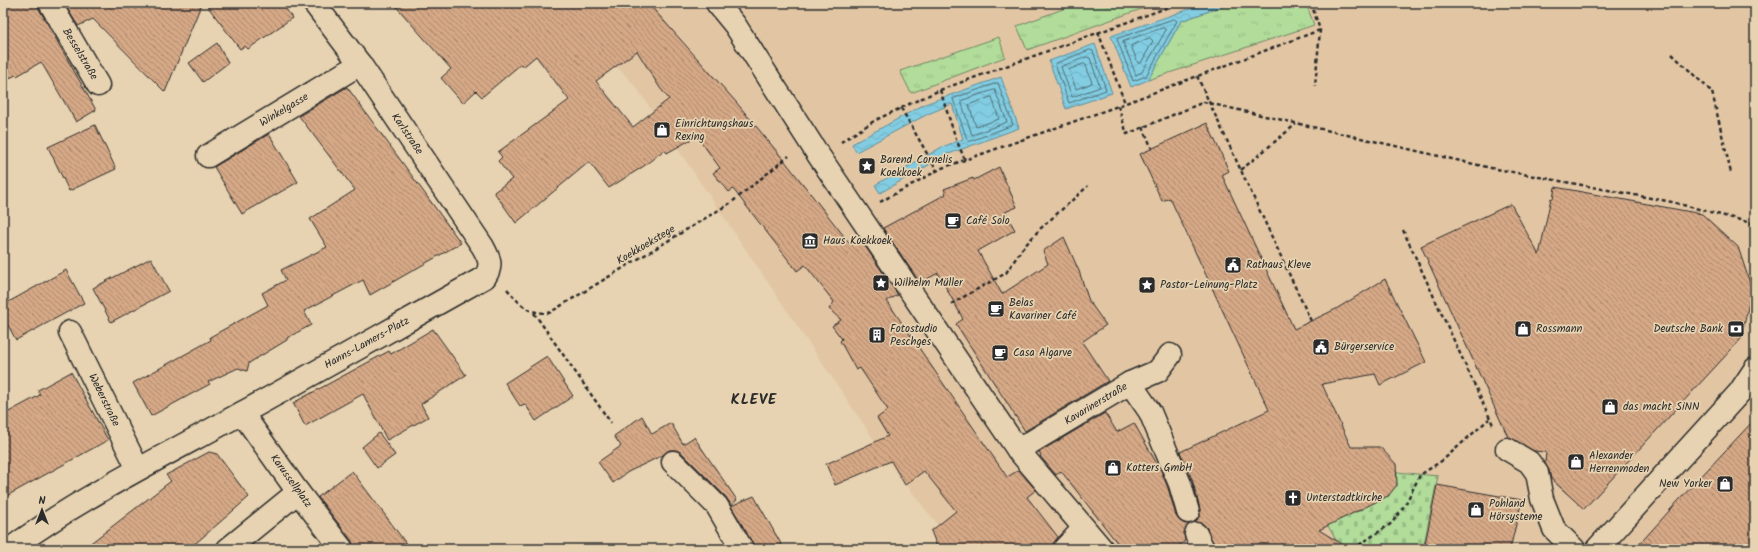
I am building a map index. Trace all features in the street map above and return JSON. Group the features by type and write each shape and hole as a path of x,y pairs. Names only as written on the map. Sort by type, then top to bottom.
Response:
{"street":[{"name":"Besselstraße","path":"50,3 98,85"},
{"name":"Karlstraße","path":"314,3 360,64 483,247 490,260 490,270"},
{"path":"717,3 735,25 927,317 1018,450 1102,549"},
{"name":"Winkelgasse","path":"208,156 360,64"},
{"name":"Hanns-Lamers-Platz","path":"242,413 485,276 490,270"},
{"name":"Weberstraße","path":"70,332 138,469"},
{"name":"Kavarinerstraße","path":"1018,450 1130,383 1158,371 1170,356"},
{"path":"1597,549 1739,393 1755,369"},
{"path":"1130,383 1150,412 1180,484 1188,512"},
{"path":"10,549 34,531 138,469 242,413"},
{"name":"Karussellplatz","path":"242,413 298,492 342,549"},
{"path":"1507,449 1529,462 1537,473 1542,499 1554,529 1574,549"},
{"path":"673,462 717,506 742,549"},
{"path":"228,549 298,492"},
{"path":"1064,549 1084,528"}],"path":[{"name":"Koekkoekstege","path":"534,313 550,313 725,206 815,148 874,122 940,90 1180,3"},
{"path":"1311,3 1320,30 1315,86"},
{"path":"859,213 936,171 1118,106 1320,30"},
{"path":"1098,32 1125,103"},
{"path":"1672,54 1712,92 1730,173"},
{"path":"1197,76 1311,321"},
{"path":"940,90 956,139 965,160"},
{"path":"1118,106 1127,134 1204,102 1210,105 1491,168 1672,202 1755,224"},
{"path":"901,108 936,171"},
{"path":"1241,170 1296,124"},
{"path":"1143,127 1152,149"},
{"path":"927,317 1006,273 1022,249 1040,229 1088,186"},
{"path":"1403,230 1489,419 1507,449"},
{"path":"490,270 520,304 534,313 611,423"},
{"path":"1353,549 1392,523 1406,503 1420,475 1443,460 1489,419"}],"shaded area":[{"path":"556,3 1755,3 1755,549 957,549 895,471 636,87"}],"green space":[{"path":"1079,3 1158,3 1027,50 1017,26"},
{"path":"1232,3 1306,3 1314,25 1148,80 1181,21"},
{"path":"999,37 1005,57 911,93 900,71"},
{"path":"1397,472 1438,476 1423,549 1323,549 1340,547 1342,544 1336,540 1324,519 1359,511 1382,492 1388,497 1390,494 1385,490 1389,478 1397,477"}],"water":[{"path":"1207,3 1232,3 1181,21 1148,80 1131,87 1111,36"},
{"path":"1095,44 1112,93 1066,109 1049,61"},
{"path":"1001,77 1019,128 946,155 880,193 875,185 942,147 963,139 952,104 928,114 856,152 852,144 925,104"}],"building":[{"path":"3,3 38,3 39,9 96,110 76,122 41,62 17,76 16,75 3,81"},
{"path":"64,3 202,3 165,92 93,19 78,26"},
{"path":"205,3 282,3 292,18 248,49 245,46 240,49"},
{"path":"393,3 648,3 736,102 851,245 861,240 898,295 887,301 1007,477 1019,470 1036,490 1027,497 1058,537 1052,546 1052,549 938,549 931,531 956,511 924,471 905,485 891,461 835,485 826,464 888,436 877,418 888,410 860,368 856,370 840,341 842,339 832,326 841,320 829,309 834,302 805,265 797,271 733,189 729,192 713,173 720,168 697,136 667,153 664,150 644,166 609,188 589,162 516,223 494,192 512,179 498,161 502,157 498,152 569,100 536,56 523,67 521,64 482,97 476,91 463,103 441,78 451,69","holes":["637,51 660,88 669,99 633,127 596,81"]},
{"path":"217,43 228,63 203,82 189,63"},
{"path":"347,87 461,243 370,295 363,280 304,311 311,325 287,338 287,340 249,363 247,371 238,368 208,382 210,384 151,416 133,383 211,340 210,337 268,305 262,293 286,280 281,270 327,247 310,219 355,190 299,116"},
{"path":"1207,123 1229,171 1222,175 1294,329 1336,309 1385,279 1426,362 1380,385 1375,374 1322,384 1351,447 1380,447 1396,464 1397,485 1388,496 1319,530 1350,549 1215,549 1207,528 1203,524 1195,522 1200,515 1200,509 1192,479 1180,452 1269,410 1170,198 1162,201 1140,154"},
{"path":"95,125 116,169 69,191 48,147"},
{"path":"269,134 298,182 242,214 214,167"},
{"path":"999,167 1017,207 1005,212 1015,230 978,251 1002,294 1048,264 1043,251 1064,237 1079,271 1089,301 1106,325 1082,342 1108,381 1025,431 956,324 963,319 938,273 920,283 883,228 946,194 944,189 973,178 974,180"},
{"path":"1555,187 1702,214 1738,247 1752,289 1741,339 1584,509 1551,479 1549,470 1545,463 1546,452 1534,451 1508,437 1421,246 1511,204 1539,255 1551,198 1553,199"},
{"path":"151,258 169,291 111,322 93,288"},
{"path":"66,270 84,303 16,340 3,316 3,305"},
{"path":"433,329 466,375 421,404 428,417 387,440 363,394 305,426 293,403 389,351 391,354"},
{"path":"547,356 573,396 536,421 525,404 520,406 505,383"},
{"path":"71,372 108,440 3,498 3,415 40,395 38,390"},
{"path":"1105,413 1117,432 1134,423 1157,464 1158,463 1168,488 1176,516 1180,521 1189,524 1184,533 1185,541 1175,549 1122,549 1061,471 1056,475 1040,456 1041,455 1039,452"},
{"path":"642,416 652,434 671,423 683,444 694,437 737,500 731,505 726,497 682,453 676,450 669,450 663,455 628,472 613,483 598,462 621,446 614,436"},
{"name":"New Yorker","path":"1755,419 1755,549 1635,549 1679,500"},
{"path":"379,433 395,455 377,468 362,447"},
{"path":"209,452 217,454 249,497 189,549 83,549 171,481 166,475"},
{"path":"352,471 410,549 354,549 352,541 318,497"},
{"path":"1437,485 1522,500 1510,549 1424,549"},
{"path":"754,496 784,549 756,549 731,506"}],"place":[{"name":"Einrichtungshaus Rexing","path":"662,130"},
{"name":"Barend Cornelis Koekkoek","path":"867,166"},
{"name":"Café Solo","path":"953,221"},
{"name":"Haus Koekkoek","path":"810,241"},
{"name":"Rathaus Kleve","path":"1233,265"},
{"name":"Wilhelm Müller","path":"881,283"},
{"name":"Pastor-Leinung-Platz","path":"1147,285"},
{"name":"Belas Kavariner Café","path":"996,309"},
{"name":"Rossmann","path":"1523,329"},
{"name":"Deutsche Bank","path":"1736,329"},
{"name":"Fotostudio Peschges","path":"877,335"},
{"name":"Bürgerservice","path":"1321,347"},
{"name":"Casa Algarve","path":"1000,353"},
{"name":"das macht SiNN","path":"1610,407"},
{"name":"Alexander Herrenmoden","path":"1576,462"},
{"name":"Kotters GmbH","path":"1113,468"},
{"name":"New Yorker","path":"1725,484"},
{"name":"Unterstadtkirche","path":"1293,498"},
{"name":"Pohland Hörsysteme","path":"1476,510"}],"district":[{"name":"KLEVE","path":"754,400"}]}
